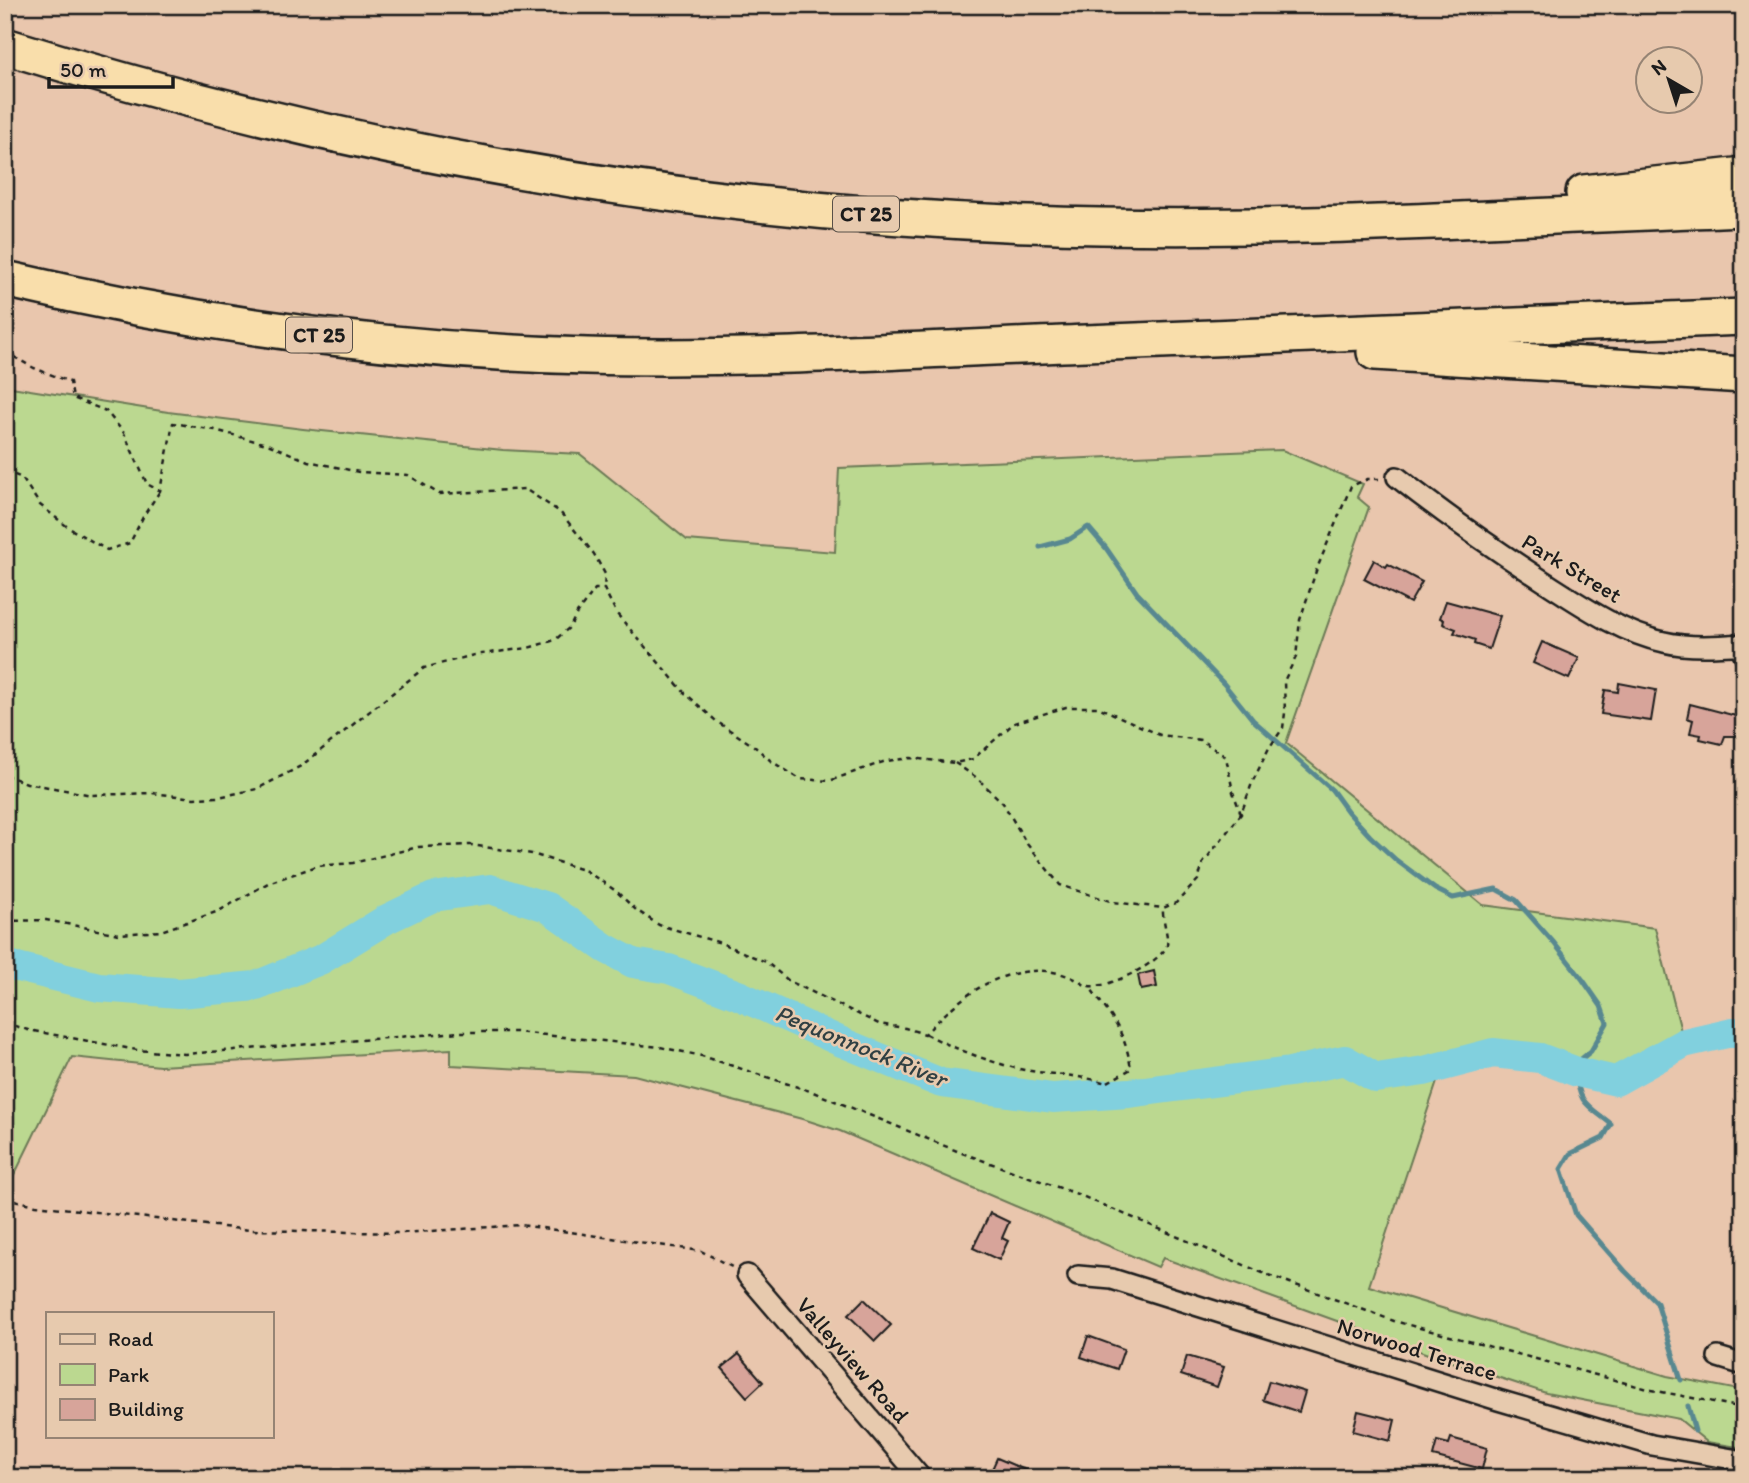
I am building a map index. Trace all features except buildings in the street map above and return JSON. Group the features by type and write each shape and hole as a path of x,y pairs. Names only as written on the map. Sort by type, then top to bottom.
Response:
{"highway":[{"name":"CT 25","path":"5,46 162,91 296,125 452,158 608,185 781,206 901,217 1087,226 1268,226 1744,208"},
{"path":"1268,226 1744,175"},
{"name":"CT 25","path":"5,279 166,313 284,331 404,345 525,354 706,357 1744,317"},
{"path":"1067,344 1428,355 1744,376"}],"street":[{"name":"Park Street","path":"1397,477 1449,519 1588,610 1632,631 1664,642 1719,646 1739,644"},
{"name":"Valleyview Road","path":"747,1275 921,1478"},
{"name":"Norwood Terrace","path":"1078,1276 1112,1279 1498,1400 1653,1445 1744,1461"},
{"path":"1718,1357 1744,1365"}],"lane":[{"path":"1739,644 1744,663"}],"path":[{"path":"5,352 70,383 73,398 106,411 124,433 147,484 160,491"},
{"path":"5,471 22,478 40,505 69,528 107,550 130,543 160,491 173,423 215,430 270,445 308,461 359,472 408,475 439,494 525,489 561,512 594,554 605,573 604,589 617,614 684,692 716,720 800,779 829,781 886,761 911,758 955,763 973,759 1014,723 1066,707 1098,707 1160,735 1201,740 1226,757 1233,792 1241,814"},
{"path":"955,763 977,778 1003,803 1027,844 1060,885 1113,902 1163,908 1176,903 1198,880 1202,863 1241,814 1269,748 1283,728 1286,713 1284,681 1296,657 1300,620 1316,570 1351,486 1368,479 1397,477"},
{"path":"5,775 27,783 92,795 152,793 194,798 218,797 257,789 301,766 424,668 474,655 528,648 555,639 570,627 595,589 604,589"},
{"path":"5,921 46,920 119,934 161,932 219,911 268,883 317,866 353,863 418,847 471,845 532,854 586,871 659,925 721,943 766,962 789,981 879,1024 925,1034 962,1052 1019,1069 1089,1077 1106,1083 1131,1069 1123,1033 1089,986 1052,970 1016,973 981,986 950,1008 925,1034"},
{"path":"1089,986 1116,981 1164,953 1168,941 1162,921 1163,908"},
{"path":"5,1023 28,1030 137,1050 185,1054 232,1052 302,1043 474,1032 516,1032 670,1049 702,1056 813,1092 962,1153 1077,1194 1264,1273 1394,1321 1652,1390 1744,1408"},
{"path":"5,1198 36,1205 249,1230 401,1233 521,1225 701,1251 747,1275"}],"green space":[{"path":"5,386 168,412 303,429 503,450 580,454 687,540 835,552 839,468 1282,450 1363,484 1357,497 1369,507 1286,743 1483,905 1655,928 1684,1043 1616,1081 1546,1067 1491,1062 1466,1066 1437,1082 1369,1286 1667,1376 1744,1391 1744,1448 1707,1442 1679,1419 1546,1393 1439,1358 1163,1258 1158,1267 840,1131 634,1075 451,1065 451,1049 160,1066 72,1057 5,1194"}],"waterway":[{"path":"1040,547 1070,539 1088,527 1137,593 1224,684 1253,720 1332,790 1348,812 1396,860 1435,889 1453,898 1496,889 1516,900 1583,980 1601,1006 1607,1023 1591,1051 1569,1069"},
{"name":"Pequonnock River","path":"5,964 99,987 179,993 256,986 322,959 387,919 433,897 490,889 547,907 605,948 633,963 669,969 738,995 941,1083 1053,1098 1129,1093 1290,1072 1345,1060 1376,1078 1424,1071 1493,1053 1540,1058 1577,1072 1616,1081 1684,1043 1732,1032 1744,1033"},
{"path":"1577,1072 1582,1097 1611,1124 1603,1138 1570,1154 1561,1169 1576,1215 1657,1303 1681,1380"},
{"path":"1688,1406 1695,1431"}]}
